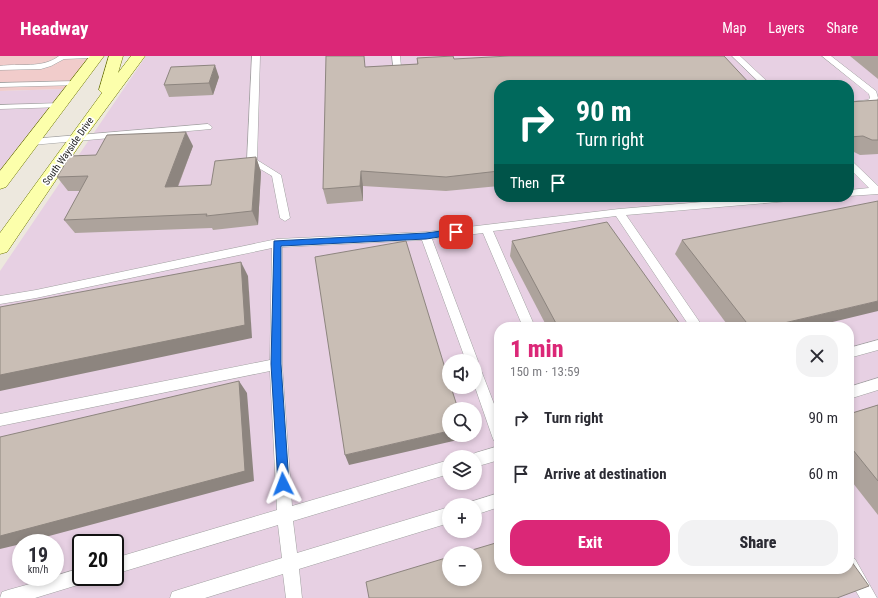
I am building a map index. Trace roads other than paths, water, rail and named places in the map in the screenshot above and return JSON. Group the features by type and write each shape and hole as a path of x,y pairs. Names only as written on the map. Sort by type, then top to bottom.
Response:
{"main road":[{"path":"0,182 61,105 97,56"},
{"path":"101,105 116,56"},
{"name":"South Wayside Drive","path":"0,247 77,137 138,56"}],"lane":[{"path":"0,68 47,66 56,64 62,57 90,56"},
{"path":"256,56 252,161 276,175 285,218"},
{"path":"396,56 398,70 420,68"},
{"path":"736,56 762,80"},
{"path":"826,56 873,93 874,98 872,102 854,104"},
{"path":"0,85 77,83"},
{"path":"0,107 61,105"},
{"path":"32,142 208,127"},
{"path":"854,169 877,191"},
{"path":"854,193 877,191"},
{"path":"0,300 36,294 277,243 426,236 619,212 740,202"},
{"path":"619,212 694,322"},
{"path":"486,228 527,322"},
{"path":"426,236 469,354"},
{"path":"277,243 276,364 285,514 294,598"},
{"path":"854,352 878,345"},
{"path":"0,420 276,364"},
{"path":"854,391 878,384"},
{"path":"482,389 494,422"},
{"path":"482,458 494,454"},
{"path":"124,563 285,514 442,469"},
{"path":"482,505 494,501"},
{"path":"178,598 442,517"},
{"path":"854,573 869,598"},
{"path":"8,598 72,579"}]}
